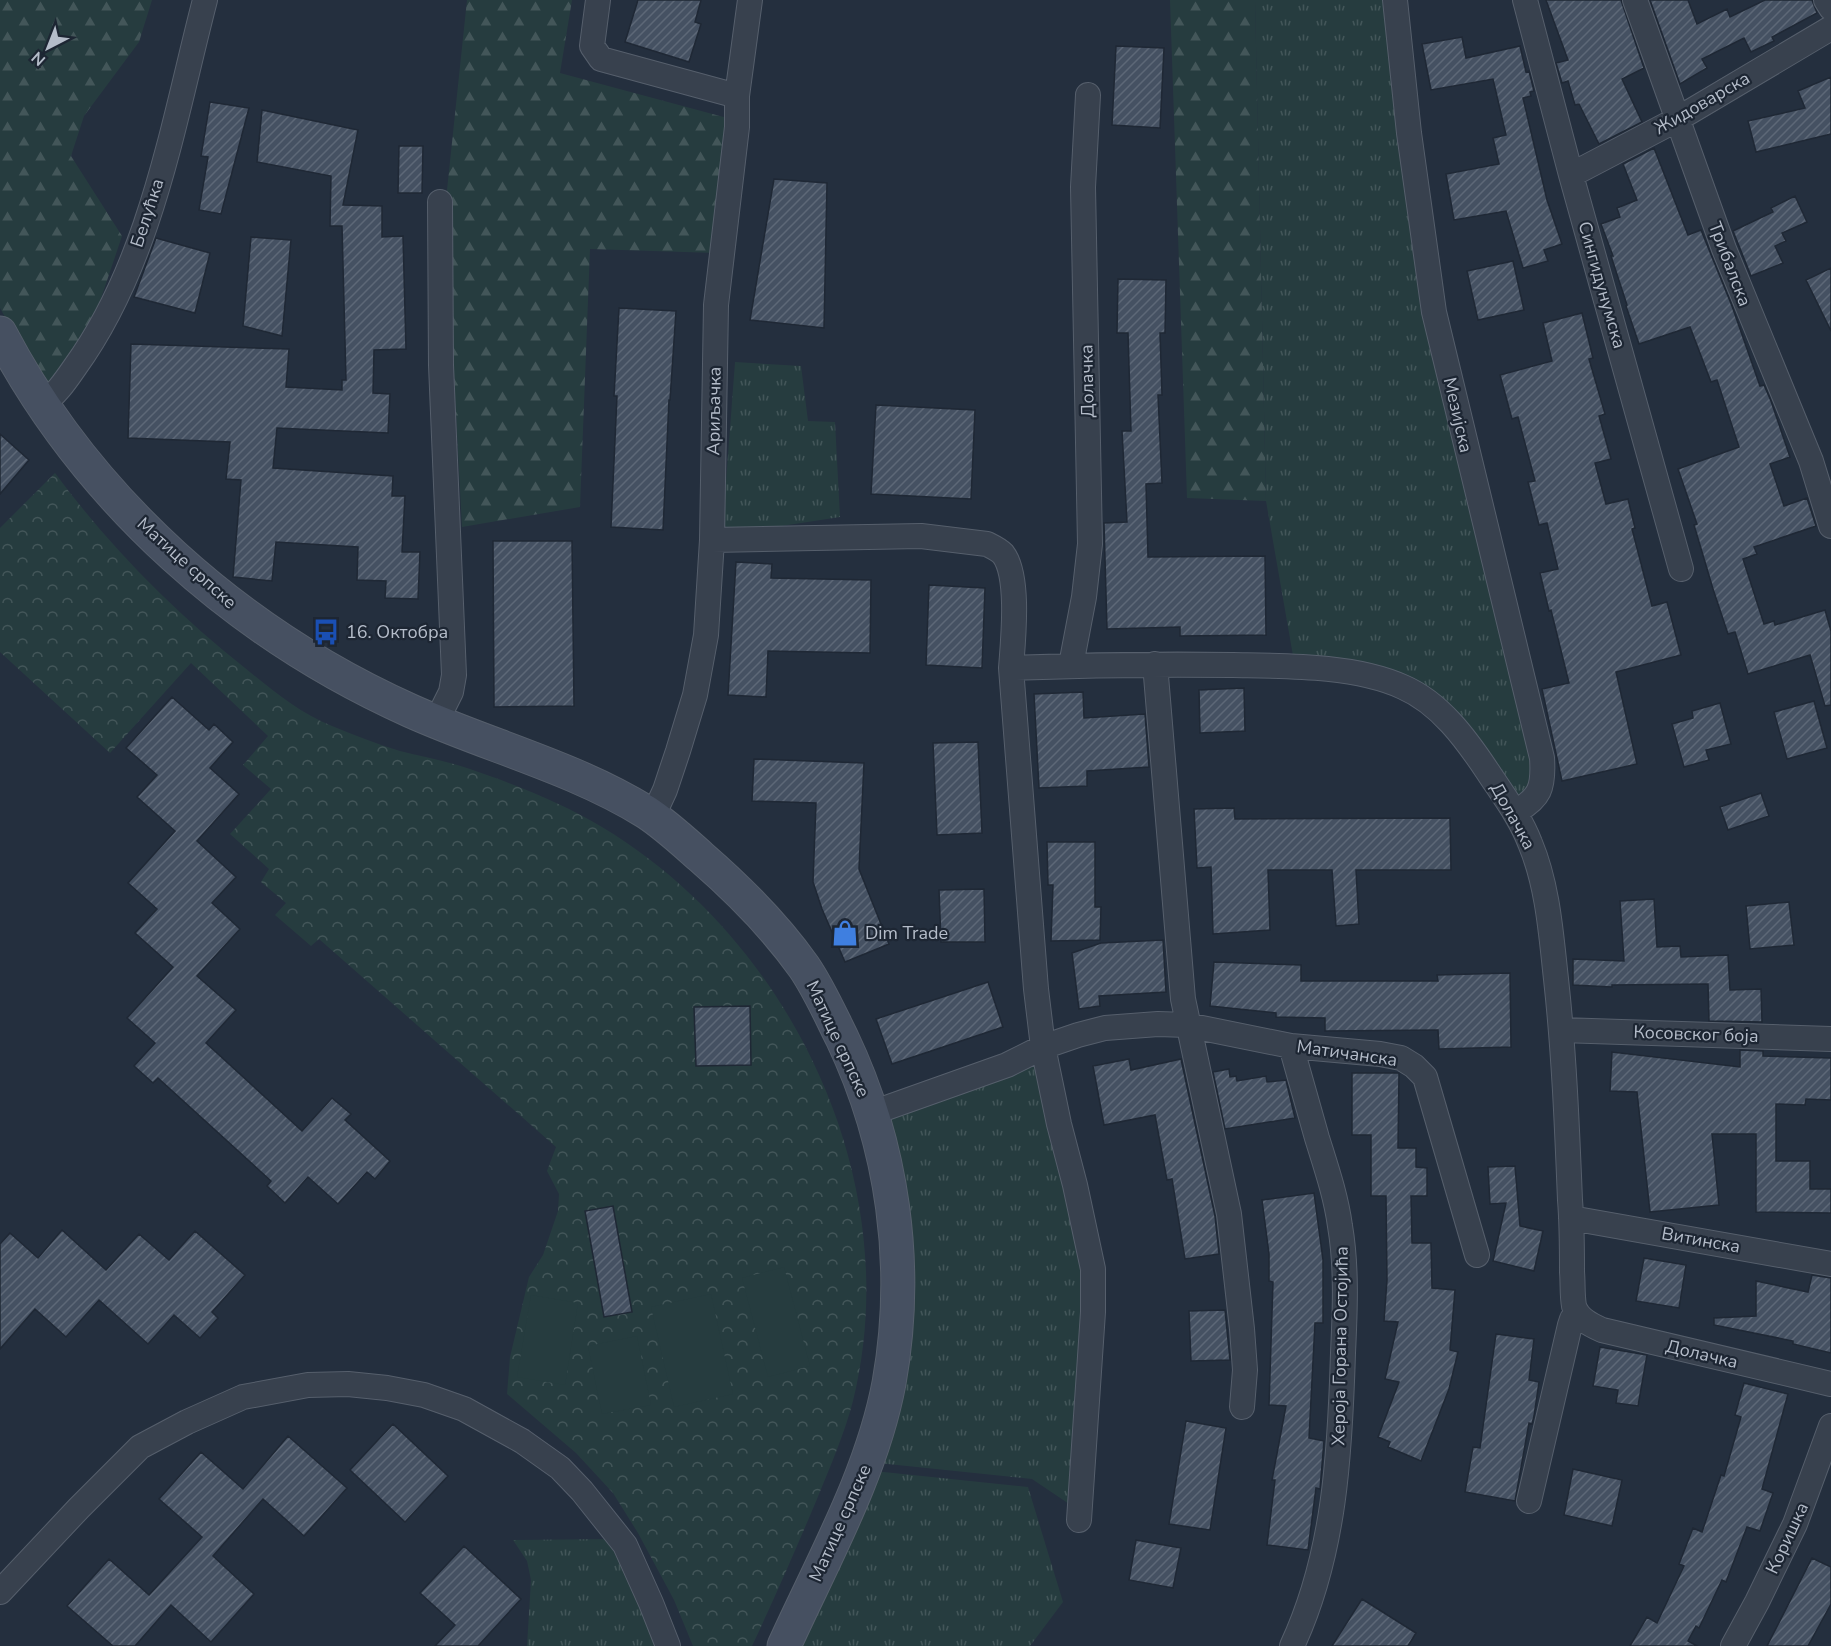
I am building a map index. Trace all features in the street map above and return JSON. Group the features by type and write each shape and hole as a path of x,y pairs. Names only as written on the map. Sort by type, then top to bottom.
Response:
{"main road":[{"name":"Матице српске","path":"0,333 42,404 78,452 121,503 216,593 259,625 329,670 436,722 579,777 619,796 653,816 744,896 806,970 827,1006 858,1071 872,1113 890,1188 897,1237 899,1287 889,1382 867,1465 784,1646"}],"street":[{"name":"Белућка","path":"42,404 49,400 62,385 97,334 148,221 206,0"},
{"path":"598,0 592,46 601,59 737,96"},
{"name":"Ариљачка","path":"653,816 668,780 695,695 706,635 712,540 716,305 736,128 737,96 750,0"},
{"name":"Мезијска","path":"1395,0 1409,133 1434,312 1542,758 1542,780 1538,796 1515,812"},
{"name":"Сингидунумска","path":"1525,0 1571,175 1681,568"},
{"name":"Трибалска","path":"1635,0 1724,249 1811,461 1831,526"},
{"path":"1826,0 1831,8"},
{"name":"Жидоварска","path":"1571,175 1676,120 1831,28"},
{"name":"Долачка","path":"1071,665 1084,597 1090,544 1083,187 1088,95"},
{"path":"436,722 451,692 454,675 441,365 440,202"},
{"path":"712,540 921,536 987,544 996,548 1004,556 1010,572 1014,615 1011,668 1036,989 1043,1047 1093,1269 1093,1324 1079,1520"},
{"path":"1155,664 1173,901 1183,999 1228,1214 1245,1370 1242,1407"},
{"name":"Долачка","path":"1011,668 1155,664 1295,667 1340,671 1400,686 1425,699 1458,732 1515,812 1531,845 1545,895 1561,1030 1573,1295 1577,1314 1602,1330 1831,1384"},
{"name":"Матичанска","path":"872,1113 1007,1065 1043,1047 1105,1028 1158,1024 1188,1025 1291,1046 1401,1058 1425,1077 1477,1255"},
{"name":"Косовског боја","path":"1561,1030 1831,1039"},
{"name":"Хероја Горана Остојића","path":"1291,1046 1334,1194 1341,1227 1344,1264 1341,1416 1336,1474 1326,1545 1313,1593 1292,1646"},
{"name":"Витинска","path":"1571,1218 1831,1264"},
{"name":"Долачка","path":"1529,1502 1570,1325 1577,1314"},
{"path":"0,1592 140,1447 187,1422 243,1397 308,1385 357,1385 424,1395 464,1409 522,1441 560,1468 582,1491 625,1545 668,1646"},
{"name":"Коришка","path":"1733,1646 1795,1524 1831,1426"}],"green space":[{"path":"0,0 152,0 139,42 84,116 71,156 122,236 88,337 50,398 0,308"},
{"path":"467,0 572,0 560,73 731,119 716,253 590,249 580,507 462,527 445,209"},
{"path":"1170,0 1255,0 1266,501 1187,498"},
{"path":"1255,0 1392,0 1424,247 1542,780 1515,812 1430,703 1295,667 1266,501"},
{"path":"735,362 801,366 808,421 835,422 840,517 722,535"},
{"path":"55,473 97,526 144,577 193,624 265,685 320,721 400,751 444,761 504,781 555,802 602,827 670,875 729,934 779,1001 819,1075 847,1153 863,1235 866,1318 853,1401 845,1426 809,1518 752,1646 693,1646 674,1600 638,1533 613,1493 576,1453 507,1394 510,1357 529,1277 543,1255 558,1211 559,1194 547,1171 556,1147 319,939 311,946 275,915 286,903 261,882 269,869 230,834 271,789 243,765 268,736 191,663 110,753 0,652 0,528"},
{"path":"1054,1045 1104,1267 1090,1518 1032,1479 878,1463 888,1432 883,1111"},
{"path":"784,1267 810,1366 768,1377 742,1278"},
{"path":"711,1294 733,1394 674,1407 651,1307"},
{"path":"531,1295 578,1303 565,1385 517,1377"},
{"path":"637,1336 651,1405 602,1414 588,1346"},
{"path":"874,1471 1028,1487 1063,1602 1030,1646 793,1646"},
{"path":"618,1539 663,1646 527,1646 531,1580 527,1561 513,1540"}],"building":[{"path":"638,0 701,0 695,22 701,24 689,62 625,42"},
{"path":"1546,0 1621,0 1644,68 1622,79 1642,122 1599,144 1579,104 1575,105 1568,81 1562,83 1556,63 1568,60"},
{"path":"1650,0 1688,0 1697,24 1727,9 1730,17 1765,0 1812,0 1817,13 1772,37 1774,41 1751,52 1744,38 1702,59 1707,68 1680,84"},
{"path":"1462,37 1466,58 1520,46 1526,72 1529,71 1534,91 1530,92 1531,96 1523,98 1547,200 1562,244 1544,250 1548,261 1523,268 1506,211 1454,220 1446,174 1499,164 1493,138 1506,135 1493,79 1431,90 1422,44"},
{"path":"1116,46 1164,48 1160,128 1112,125"},
{"path":"1831,77 1831,134 1756,152 1748,121 1805,108 1798,91"},
{"path":"210,102 249,108 221,214 199,210 208,157 201,156"},
{"path":"262,110 358,130 343,205 382,206 382,237 403,236 406,349 374,350 373,393 390,394 388,433 277,428 273,468 393,476 392,496 405,496 402,552 420,552 418,599 385,598 386,581 357,580 358,547 276,542 272,581 233,577 241,480 226,479 230,442 128,438 131,344 289,349 286,387 342,390 342,380 346,380 342,226 330,226 331,176 257,162"},
{"path":"399,146 423,146 422,193 398,193"},
{"path":"1654,148 1688,235 1701,230 1732,306 1760,386 1764,385 1771,401 1790,457 1770,464 1784,506 1807,498 1816,526 1754,547 1757,554 1743,559 1764,624 1774,621 1775,625 1825,610 1831,631 1831,705 1825,706 1810,655 1748,674 1735,632 1728,634 1713,589 1694,525 1697,524 1678,469 1739,447 1717,380 1711,382 1690,327 1639,344 1601,224 1620,217 1617,208 1637,200 1623,164"},
{"path":"774,179 827,183 824,328 750,320"},
{"path":"1795,196 1807,222 1782,233 1786,241 1775,246 1783,263 1751,276 1733,231 1773,212 1771,208"},
{"path":"251,237 291,240 282,336 243,326"},
{"path":"156,238 210,253 195,313 134,297"},
{"path":"1513,261 1524,310 1478,320 1467,271"},
{"path":"1831,268 1831,331 1806,280"},
{"path":"1118,279 1166,280 1165,333 1160,333 1162,395 1158,395 1162,483 1146,484 1148,557 1265,556 1266,635 1180,636 1180,627 1107,629 1104,523 1127,522 1122,431 1131,431 1128,333 1117,333"},
{"path":"619,308 676,311 663,530 611,527"},
{"path":"1582,313 1593,358 1589,359 1605,414 1599,416 1611,459 1595,463 1606,504 1628,499 1635,528 1632,529 1652,606 1667,602 1681,655 1616,672 1637,764 1562,781 1542,689 1569,683 1540,573 1558,569 1547,523 1539,525 1528,482 1535,481 1518,417 1512,419 1500,375 1552,361 1543,323"},
{"path":"876,405 975,410 971,499 871,494"},
{"path":"0,434 29,460 0,494"},
{"path":"493,541 572,541 574,706 494,707"},
{"path":"736,562 772,564 771,578 871,580 870,653 768,651 766,697 728,695"},
{"path":"929,585 985,588 982,668 926,665"},
{"path":"1244,688 1245,731 1200,733 1199,690"},
{"path":"1083,692 1084,718 1145,714 1149,767 1087,771 1087,786 1039,788 1034,694"},
{"path":"172,697 209,730 214,724 233,742 210,768 239,794 197,841 236,877 212,903 240,929 197,976 236,1010 206,1043 302,1131 332,1098 351,1114 345,1120 390,1161 375,1179 367,1172 338,1204 308,1177 285,1203 267,1186 271,1181 158,1078 153,1083 134,1066 155,1043 127,1018 173,967 135,933 157,909 128,883 175,831 137,797 157,775 126,748"},
{"path":"1814,701 1827,748 1787,759 1774,712"},
{"path":"1720,703 1731,744 1706,750 1709,760 1684,767 1672,724 1693,718 1692,711"},
{"path":"978,742 982,833 937,835 933,743"},
{"path":"754,759 864,763 859,869 889,944 845,962 813,882 816,803 752,801"},
{"path":"1761,793 1769,816 1728,830 1720,807"},
{"path":"1234,808 1235,819 1450,818 1451,870 1356,870 1359,924 1336,926 1332,870 1268,870 1270,930 1213,934 1211,867 1197,868 1194,809"},
{"path":"1047,842 1095,842 1095,907 1101,907 1100,940 1051,941 1053,885 1048,885"},
{"path":"984,889 985,942 941,942 939,890"},
{"path":"1654,899 1657,947 1680,946 1681,957 1728,955 1730,990 1761,989 1762,1022 1709,1021 1708,984 1612,985 1612,987 1573,985 1573,959 1624,961 1620,901"},
{"path":"1789,902 1794,945 1750,949 1746,906"},
{"path":"1163,940 1166,992 1099,996 1100,1006 1079,1009 1072,953 1101,943"},
{"path":"1214,962 1301,965 1301,981 1438,981 1437,975 1510,973 1511,1047 1439,1049 1438,1030 1325,1031 1325,1018 1276,1017 1276,1013 1210,1006"},
{"path":"988,982 1003,1027 892,1064 876,1019"},
{"path":"750,1006 751,1065 696,1066 694,1007"},
{"path":"1740,1050 1763,1051 1763,1056 1831,1058 1831,1100 1806,1099 1805,1105 1776,1104 1776,1161 1810,1161 1810,1189 1831,1189 1831,1213 1756,1212 1756,1134 1712,1134 1719,1205 1650,1212 1637,1092 1610,1091 1612,1052 1740,1067"},
{"path":"1129,1059 1131,1070 1181,1059 1215,1216 1219,1254 1185,1259 1172,1179 1167,1180 1155,1115 1104,1125 1093,1066"},
{"path":"1229,1069 1230,1077 1236,1076 1237,1081 1266,1076 1267,1082 1286,1080 1295,1118 1225,1129 1213,1072"},
{"path":"1352,1073 1399,1073 1398,1148 1416,1148 1416,1167 1427,1168 1427,1196 1411,1196 1412,1243 1431,1243 1432,1288 1455,1290 1450,1350 1458,1352 1449,1389 1421,1461 1388,1447 1390,1442 1378,1437 1399,1382 1385,1379 1398,1322 1384,1321 1387,1280 1386,1196 1371,1196 1371,1135 1352,1135"},
{"path":"1515,1166 1520,1226 1543,1231 1534,1271 1493,1261 1506,1203 1490,1204 1488,1167"},
{"path":"1314,1193 1323,1260 1323,1323 1315,1323 1309,1438 1324,1441 1320,1489 1316,1488 1308,1550 1267,1545 1275,1480 1272,1480 1286,1406 1269,1405 1273,1282 1269,1281 1269,1254 1262,1200"},
{"path":"613,1206 632,1312 604,1317 585,1211"},
{"path":"62,1230 106,1270 139,1234 169,1260 195,1231 245,1275 212,1312 218,1318 200,1338 174,1315 148,1344 99,1300 66,1337 35,1309 0,1349 0,1244 10,1233 38,1258"},
{"path":"1644,1258 1686,1265 1679,1308 1636,1301"},
{"path":"1812,1275 1831,1278 1831,1353 1793,1344 1793,1341 1714,1325 1714,1318 1756,1316 1756,1281 1808,1292"},
{"path":"1225,1310 1230,1360 1191,1361 1189,1311"},
{"path":"1496,1334 1534,1339 1529,1380 1539,1382 1534,1416 1532,1424 1529,1423 1515,1501 1465,1492 1473,1447 1480,1448"},
{"path":"1600,1347 1647,1355 1638,1406 1616,1403 1618,1390 1593,1386"},
{"path":"1744,1383 1788,1394 1762,1489 1773,1493 1760,1531 1747,1527 1726,1582 1722,1580 1699,1628 1696,1626 1688,1641 1697,1646 1630,1646 1647,1617 1657,1623 1684,1566 1679,1564 1693,1528 1702,1532 1721,1475 1724,1476 1741,1417 1735,1415"},
{"path":"1186,1421 1226,1428 1210,1530 1169,1524"},
{"path":"393,1424 448,1476 405,1522 350,1470"},
{"path":"288,1436 347,1488 304,1536 263,1499 213,1556 254,1594 211,1642 171,1605 135,1646 113,1646 67,1606 109,1559 149,1595 202,1537 159,1499 201,1452 243,1489"},
{"path":"1573,1469 1622,1480 1612,1526 1564,1515"},
{"path":"1136,1540 1181,1548 1173,1588 1129,1580"},
{"path":"464,1546 521,1599 478,1646 435,1646 455,1625 420,1593"},
{"path":"1812,1558 1831,1567 1831,1604 1808,1646 1767,1646"},
{"path":"1362,1599 1416,1633 1408,1646 1332,1646"}],"place":[{"name":"16. Октобра","path":"326,632"},
{"name":"Dim Trade","path":"845,933"}]}
